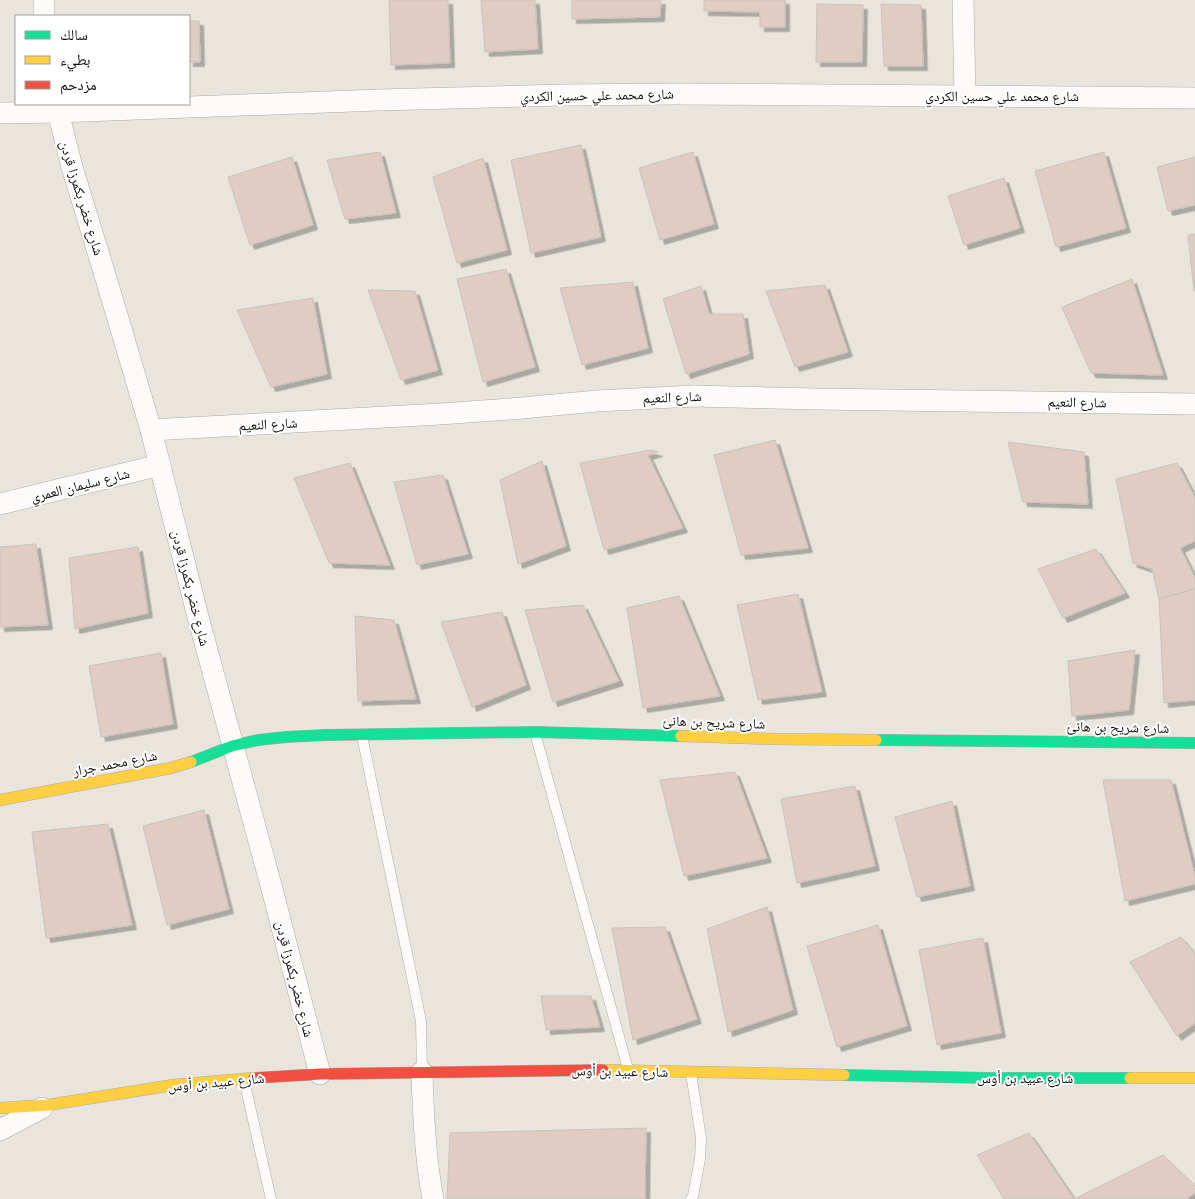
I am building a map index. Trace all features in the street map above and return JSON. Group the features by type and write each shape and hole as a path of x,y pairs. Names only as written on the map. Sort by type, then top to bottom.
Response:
{"street":[{"path":"44,0 44,15"},
{"path":"963,0 965,96"},
{"name":"شارع محمد علي حسين الكردي","path":"190,105 562,95 676,94 1195,98"},
{"name":"شارع محمد علي حسين الكردي","path":"0,113 57,108 178,105"},
{"name":"شارع خضر بكمرزا قردن","path":"57,108 72,166 151,430 198,617 320,1074"},
{"name":"شارع النعيم","path":"151,430 440,414 597,401 694,396 1195,404"},
{"name":"شارع سليمان العمري","path":"0,504 160,465"},
{"name":"شارع شريح بن هانئ","path":"232,746 258,740 325,735 535,732 774,739 1195,743"},
{"name":"شارع محمد جرار","path":"0,800 171,768 232,746"},
{"name":"شارع عبيد بن أوس","path":"0,1108 48,1105 173,1085 320,1074 628,1070 987,1078 1195,1078"},
{"path":"422,1072 424,1129 429,1181 433,1199"},
{"name":"شارع عبيد بن أوس","path":"0,1130 48,1105"}],"lane":[{"path":"535,732 628,1070"},
{"path":"362,735 421,1021 422,1072"},
{"path":"691,1072 701,1138 700,1159 691,1199"},
{"path":"244,1079 271,1199"}],"building":[{"path":"389,0 448,0 450,63 391,65"},
{"path":"481,0 535,0 538,49 485,52"},
{"path":"572,0 661,0 660,17 572,19"},
{"path":"704,0 785,0 785,27 760,27 760,12 704,11"},
{"path":"817,4 863,5 862,62 816,62"},
{"path":"881,4 921,5 923,66 884,66"},
{"path":"190,21 199,21 200,62 190,62"},
{"path":"581,145 601,237 531,253 511,160"},
{"path":"380,152 396,213 345,219 327,160"},
{"path":"693,152 714,224 660,240 639,168"},
{"path":"1104,152 1126,228 1056,247 1035,171"},
{"path":"292,157 313,225 250,245 228,177"},
{"path":"1195,157 1195,205 1168,211 1157,167"},
{"path":"483,158 507,250 457,263 433,177"},
{"path":"1004,178 1020,228 964,245 948,196"},
{"path":"1195,234 1195,291 1194,291 1188,235"},
{"path":"506,269 535,367 483,382 457,279"},
{"path":"1132,279 1163,375 1091,373 1062,307"},
{"path":"633,282 648,348 582,365 560,288"},
{"path":"825,285 848,352 795,367 766,291"},
{"path":"701,286 709,314 743,314 749,354 686,374 663,299"},
{"path":"368,290 415,291 438,370 401,380"},
{"path":"313,298 327,374 271,387 237,310"},
{"path":"775,440 808,548 741,555 714,455"},
{"path":"1008,442 1084,452 1088,504 1023,502"},
{"path":"651,450 658,452 648,455 683,528 604,550 580,463"},
{"path":"542,461 566,546 518,564 500,480"},
{"path":"350,463 390,565 329,563 294,478"},
{"path":"1177,463 1195,498 1195,541 1180,548 1195,578 1195,589 1159,599 1152,569 1133,563 1116,479"},
{"path":"443,475 468,554 417,565 394,482"},
{"path":"36,544 48,625 0,627 0,547"},
{"path":"138,547 148,613 75,629 69,558"},
{"path":"1096,549 1125,593 1063,618 1038,569"},
{"path":"1195,589 1195,700 1164,703 1159,599"},
{"path":"798,594 822,692 758,700 737,605"},
{"path":"679,596 720,696 643,708 627,608"},
{"path":"583,605 619,681 553,702 525,610"},
{"path":"502,612 526,685 472,707 441,622"},
{"path":"355,616 394,620 416,699 358,701"},
{"path":"1135,650 1129,710 1072,716 1068,661"},
{"path":"161,653 173,724 101,737 89,666"},
{"path":"735,772 767,858 684,876 660,780"},
{"path":"1103,780 1171,780 1195,877 1195,884 1125,901"},
{"path":"855,786 875,866 797,883 781,799"},
{"path":"952,801 970,886 917,897 895,817"},
{"path":"204,810 229,909 167,925 143,826"},
{"path":"108,824 132,925 46,938 32,832"},
{"path":"767,907 793,1010 728,1032 707,929"},
{"path":"878,925 907,1026 837,1047 807,946"},
{"path":"665,927 697,1019 633,1040 612,928"},
{"path":"1181,937 1195,954 1195,1023 1177,1036 1130,962"},
{"path":"983,938 1001,1033 937,1045 919,950"},
{"path":"541,996 591,996 600,1027 546,1030"},
{"path":"646,1128 645,1199 447,1199 450,1133"},
{"path":"1029,1133 1074,1199 1004,1199 977,1155"},
{"path":"1163,1155 1195,1186 1195,1193 1186,1199 1074,1199"}],"traffic: fast":[{"path":"191,762 232,746 258,740 286,737 535,732 681,736"},
{"path":"876,740 1195,743"},
{"path":"844,1075 1130,1078"}],"traffic: slow":[{"path":"681,736 876,740"},
{"path":"0,800 171,768 191,762"},
{"path":"603,1070 844,1075"},
{"path":"0,1108 48,1105 173,1085 254,1078"},
{"path":"1130,1078 1195,1078"}],"traffic: jam":[{"path":"254,1078 320,1074 603,1070"}]}
